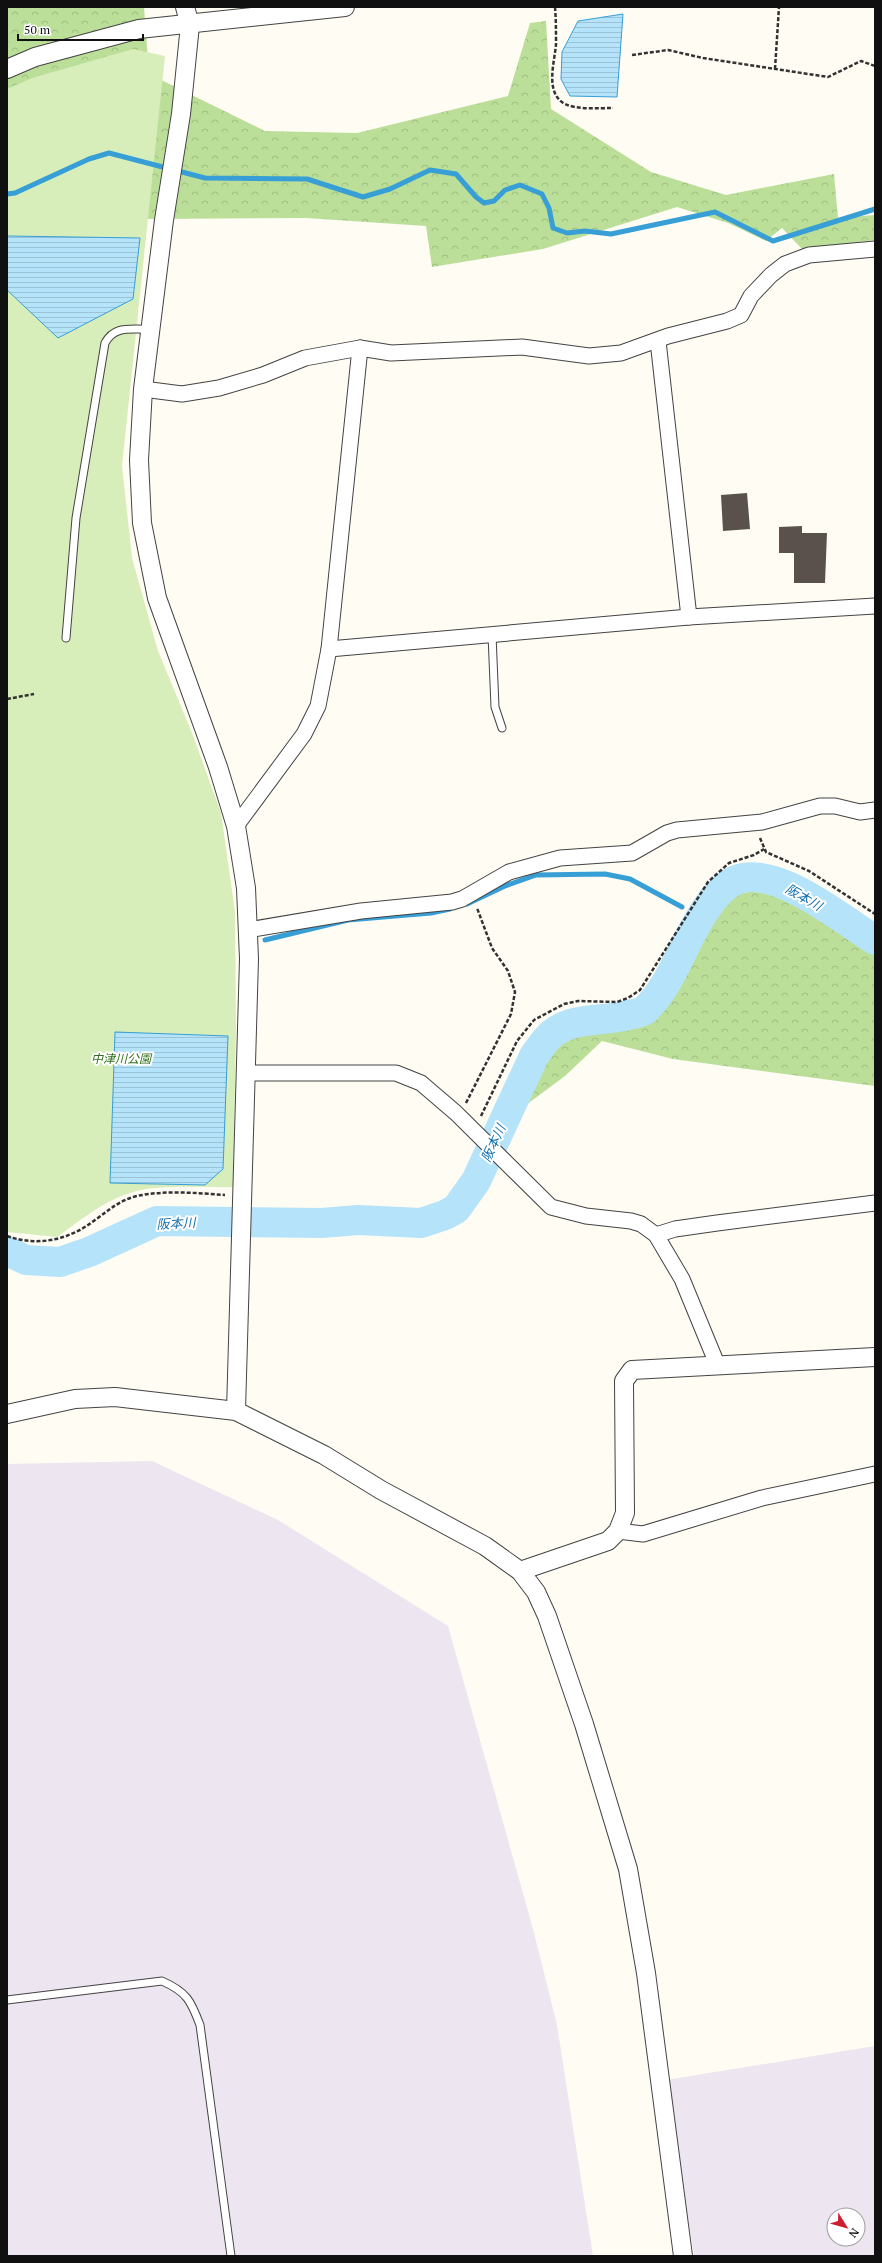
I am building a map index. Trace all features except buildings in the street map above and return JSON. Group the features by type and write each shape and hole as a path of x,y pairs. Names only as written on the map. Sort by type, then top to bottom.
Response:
{"street":[{"path":"185,7 190,25 181,114 164,220 149,330 143,389 139,460 142,523 157,598 218,767 236,826 246,888 250,959 236,1410"},
{"path":"7,69 35,56 139,29 190,25 345,7"},
{"path":"143,389 182,394 219,388 263,375 305,358 360,348 391,353 522,347 589,356 621,353 658,341 668,336 727,322 741,315 751,296 771,275 785,264 809,255 875,249"},
{"path":"658,341 689,617"},
{"path":"236,826 299,740 313,718 321,691 329,649 360,348"},
{"path":"329,649 689,617 875,606"},
{"path":"248,930 361,911 452,902 462,899 509,872 537,864 580,855 606,856 632,853 667,833 677,830 757,822 820,806 835,806 860,812 875,810"},
{"path":"247,1073 396,1073 421,1083 456,1113 551,1207 586,1216 631,1221 641,1224 656,1235 682,1279 717,1364"},
{"path":"656,1235 675,1229 716,1222 875,1203"},
{"path":"520,1571 608,1541 618,1531 625,1513 624,1381 632,1370 641,1368 875,1357"},
{"path":"7,1414 76,1398 115,1397 236,1410 324,1455 381,1490 485,1546 520,1571 536,1592 547,1616 584,1724 628,1869 646,1973 683,2256"},
{"path":"618,1531 643,1534 762,1498 875,1474"}],"lane":[{"path":"66,638 76,518 105,343 110,334 117,330 149,330"},
{"path":"492,635 495,707 502,728"},
{"path":"7,2000 162,1981 178,1988 192,2003 200,2026 231,2256"}],"path":[{"path":"555,7 556,45 552,81 557,97 564,104 613,108"},
{"path":"775,69 779,7"},
{"path":"632,55 668,50 703,58 828,76 861,61 875,66"},
{"path":"7,699 34,694"},
{"path":"757,822 764,849 772,856 796,863 809,870 875,914"},
{"path":"475,1132 516,1041 534,1020 564,1004 578,1001 617,1002 628,998 640,990 708,882 729,863 754,855 764,849"},
{"path":"456,1113 465,1105 502,1032 514,1003 515,992 508,970 492,948 477,907"},
{"path":"7,1236 19,1240 44,1242 64,1238 80,1231 110,1207 137,1196 194,1192 243,1200"}],"shaded area":[{"path":"152,1461 278,1520 448,1626 533,1929 557,2025 593,2256 7,2256 7,1464"},
{"path":"875,2046 875,2256 694,2256 666,2080"}],"green space":[{"path":"7,7 144,7 149,74 265,131 357,133 508,96 530,23 546,21 551,109 651,172 726,195 834,174 838,218 875,215 875,240 802,249 782,228 766,241 728,223 677,207 543,249 432,267 426,226 306,218 7,220"},
{"name":"中津川公園","path":"133,49 165,56 122,466 132,558 158,651 192,733 221,813 235,912 236,1028 233,1187 169,1187 133,1192 112,1200 57,1237 7,1232 7,89 32,78"},
{"path":"782,886 875,944 875,1086 673,1059 602,1041 565,1076 522,1108 538,1071 572,1028 646,1019 697,940 732,895"}],"water":[{"path":"623,14 617,97 570,96 561,79 562,52 578,21"},
{"path":"7,236 140,238 133,299 58,338 7,290"},
{"path":"115,1032 228,1036 223,1169 205,1185 110,1183"}],"waterway":[{"path":"7,194 15,193 89,159 109,153 205,178 307,179 363,197 390,189 430,170 456,174 476,197 484,203 494,201 505,190 520,185 542,194 549,208 553,228 567,233 585,231 611,234 715,212 773,241 875,209"},
{"path":"467,904 505,886 536,875 605,874 630,879 682,907"},
{"name":"阪本川","path":"7,1251 26,1260 60,1262 89,1252 157,1221 322,1223 358,1220 421,1223 445,1215 456,1209 476,1181 534,1056 550,1035 570,1024 589,1020 619,1017 639,1013 645,1010 665,985 706,908 717,894 730,883 746,877 764,878 784,885 804,894 824,906 875,940"},
{"path":"265,940 348,920 431,913 450,909"},
{"name":"阪本川","path":"697,912 704,914"}]}
